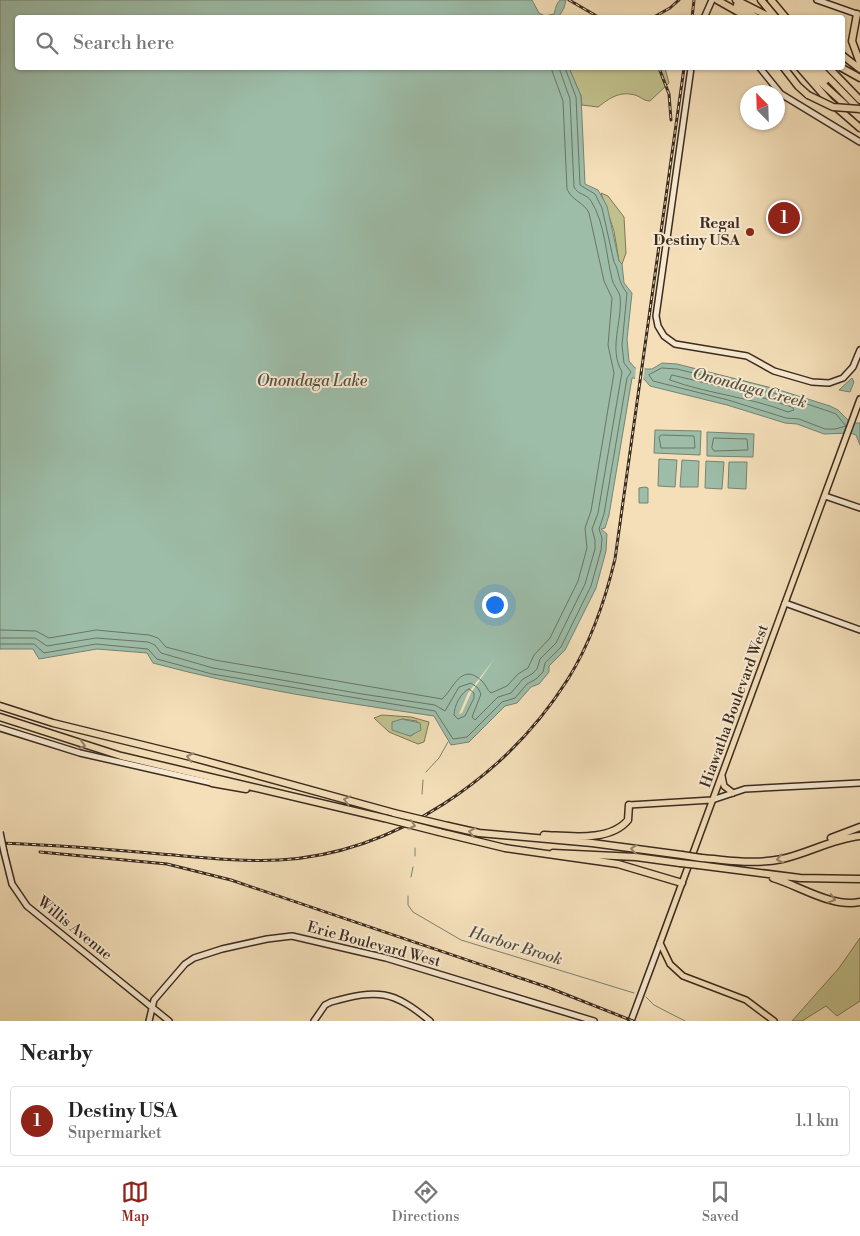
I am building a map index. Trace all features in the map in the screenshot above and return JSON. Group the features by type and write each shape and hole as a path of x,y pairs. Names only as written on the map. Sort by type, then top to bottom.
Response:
{"highway":[{"path":"717,0 730,2 764,15"},
{"path":"761,0 774,15"},
{"path":"771,0 784,15"},
{"path":"730,2 746,15"},
{"path":"730,2 752,15"},
{"path":"858,14 852,41 860,63"},
{"path":"845,57 860,69"},
{"path":"786,70 808,95 833,107 860,110"},
{"path":"802,70 829,101 860,128"},
{"path":"806,70 860,118"},
{"path":"814,70 842,98 860,110"},
{"path":"821,70 860,110"},
{"path":"832,70 860,100"},
{"path":"845,70 860,78"},
{"path":"0,706 53,723 191,757 394,813 448,826 503,836 592,843 737,862 759,862 784,858 860,836"},
{"path":"0,717 103,751 524,851 618,864 682,883"},
{"path":"212,783 284,794"},
{"path":"503,836 578,836 614,831 625,824 630,815 629,805"},
{"path":"809,850 860,827"},
{"path":"524,851 620,856 818,880 860,879"},
{"path":"753,872 787,882 831,900 850,903 860,902"}],"main road":[{"path":"705,15 712,0"},
{"path":"817,0 858,14"},
{"path":"691,70 656,316 660,330 668,340 675,344 747,356 774,371 822,384 843,378 852,367 860,350"},
{"path":"761,70 773,86 785,97 850,134 860,142"},
{"name":"Hiawatha Boulevard West","path":"631,1021 860,399"},
{"path":"825,496 860,508"},
{"path":"785,603 860,630"},
{"path":"0,728 80,753 212,783"},
{"path":"721,774 724,786 734,793"},
{"path":"629,805 712,800 759,788 860,784"},
{"name":"Willis Avenue","path":"0,832 12,884 27,906 169,1021"},
{"name":"Erie Boulevard West","path":"151,1006 178,971 194,958 267,939 292,936 386,958 594,1021"},
{"path":"660,943 670,964 683,976 746,1000 774,1021"},
{"path":"314,1021 325,1005 363,994 378,993 403,1000 430,1021"},
{"path":"149,1021 151,1006"},
{"path":"574,1021 576,1015"}],"green space":[{"path":"570,70 666,70 669,83 650,101 635,95 624,94 611,98 598,107 582,105 581,96"},
{"path":"601,193 608,196 624,217 626,253 622,264 619,261 614,231"},
{"path":"382,715 411,717 429,722 424,742 418,744 389,732 374,718","holes":["402,719 417,721 414,734 410,736 404,733"]},
{"path":"860,938 860,1001 837,1016 826,1006 802,1021 792,1021 839,968"}],"water":[{"name":"Onondaga Lake","path":"0,0 532,0 539,13 543,15 15,15 15,70 570,70 581,96 585,184 598,190 607,206 619,261 622,264 624,283 632,293 627,339 629,361 635,368 646,369 652,369 662,363 677,364 776,389 830,406 838,410 851,423 860,423 860,445 856,435 850,433 824,434 797,424 785,423 727,405 650,386 644,379 632,378 609,515 605,528 601,529 607,534 606,551 596,588 565,650 549,666 549,672 539,684 531,687 517,703 505,706 469,742 451,745 434,716 328,700 222,680 153,663 147,653 97,649 39,659 33,649 0,649"},
{"name":"Onondaga Lake","path":"560,0 566,0 560,15 550,15 554,14 556,5"},
{"path":"852,378 854,382 850,392 839,390"},
{"path":"655,430 701,431 700,455 654,453"},
{"path":"707,432 754,434 753,457 707,456"},
{"path":"659,459 677,460 675,487 658,486"},
{"path":"682,460 699,461 698,487 680,487"},
{"path":"706,461 724,462 722,489 705,488"},
{"path":"729,462 747,462 746,489 728,488"},
{"path":"639,488 648,488 648,503 639,503"},
{"path":"402,719 420,723 421,730 410,736 392,730 392,722"}],"pier":[{"path":"636,365 645,366 643,380 635,379"},
{"path":"495,658 471,693 462,713 459,714 468,693"}],"waterway":[{"name":"Harbor Brook","path":"426,772 439,758 448,742"},
{"name":"Harbor Brook","path":"422,794 423,780"},
{"name":"Harbor Brook","path":"415,848 415,856"},
{"name":"Harbor Brook","path":"411,877 413,867"},
{"name":"Harbor Brook","path":"408,896 408,905 413,912 461,940 634,993"},
{"name":"Harbor Brook","path":"646,997 654,1005 685,1021"}],"railway":[{"path":"569,0 595,15"},
{"path":"657,15 679,0"},
{"path":"692,15 694,0"},
{"path":"660,70 669,94 671,120"},
{"path":"0,843 250,860 279,860 322,854 365,843 405,826 444,804 480,777 513,747 543,714 568,679 584,651 602,606 615,559 684,70"},
{"path":"40,852 167,864 231,880 547,987 633,1021"}],"place":[{"name":"Destiny USA","path":"784,218"},
{"name":"Regal Destiny USA","path":"750,232"}],"water label":[{"name":"Onondaga Creek","path":"750,387"}]}
